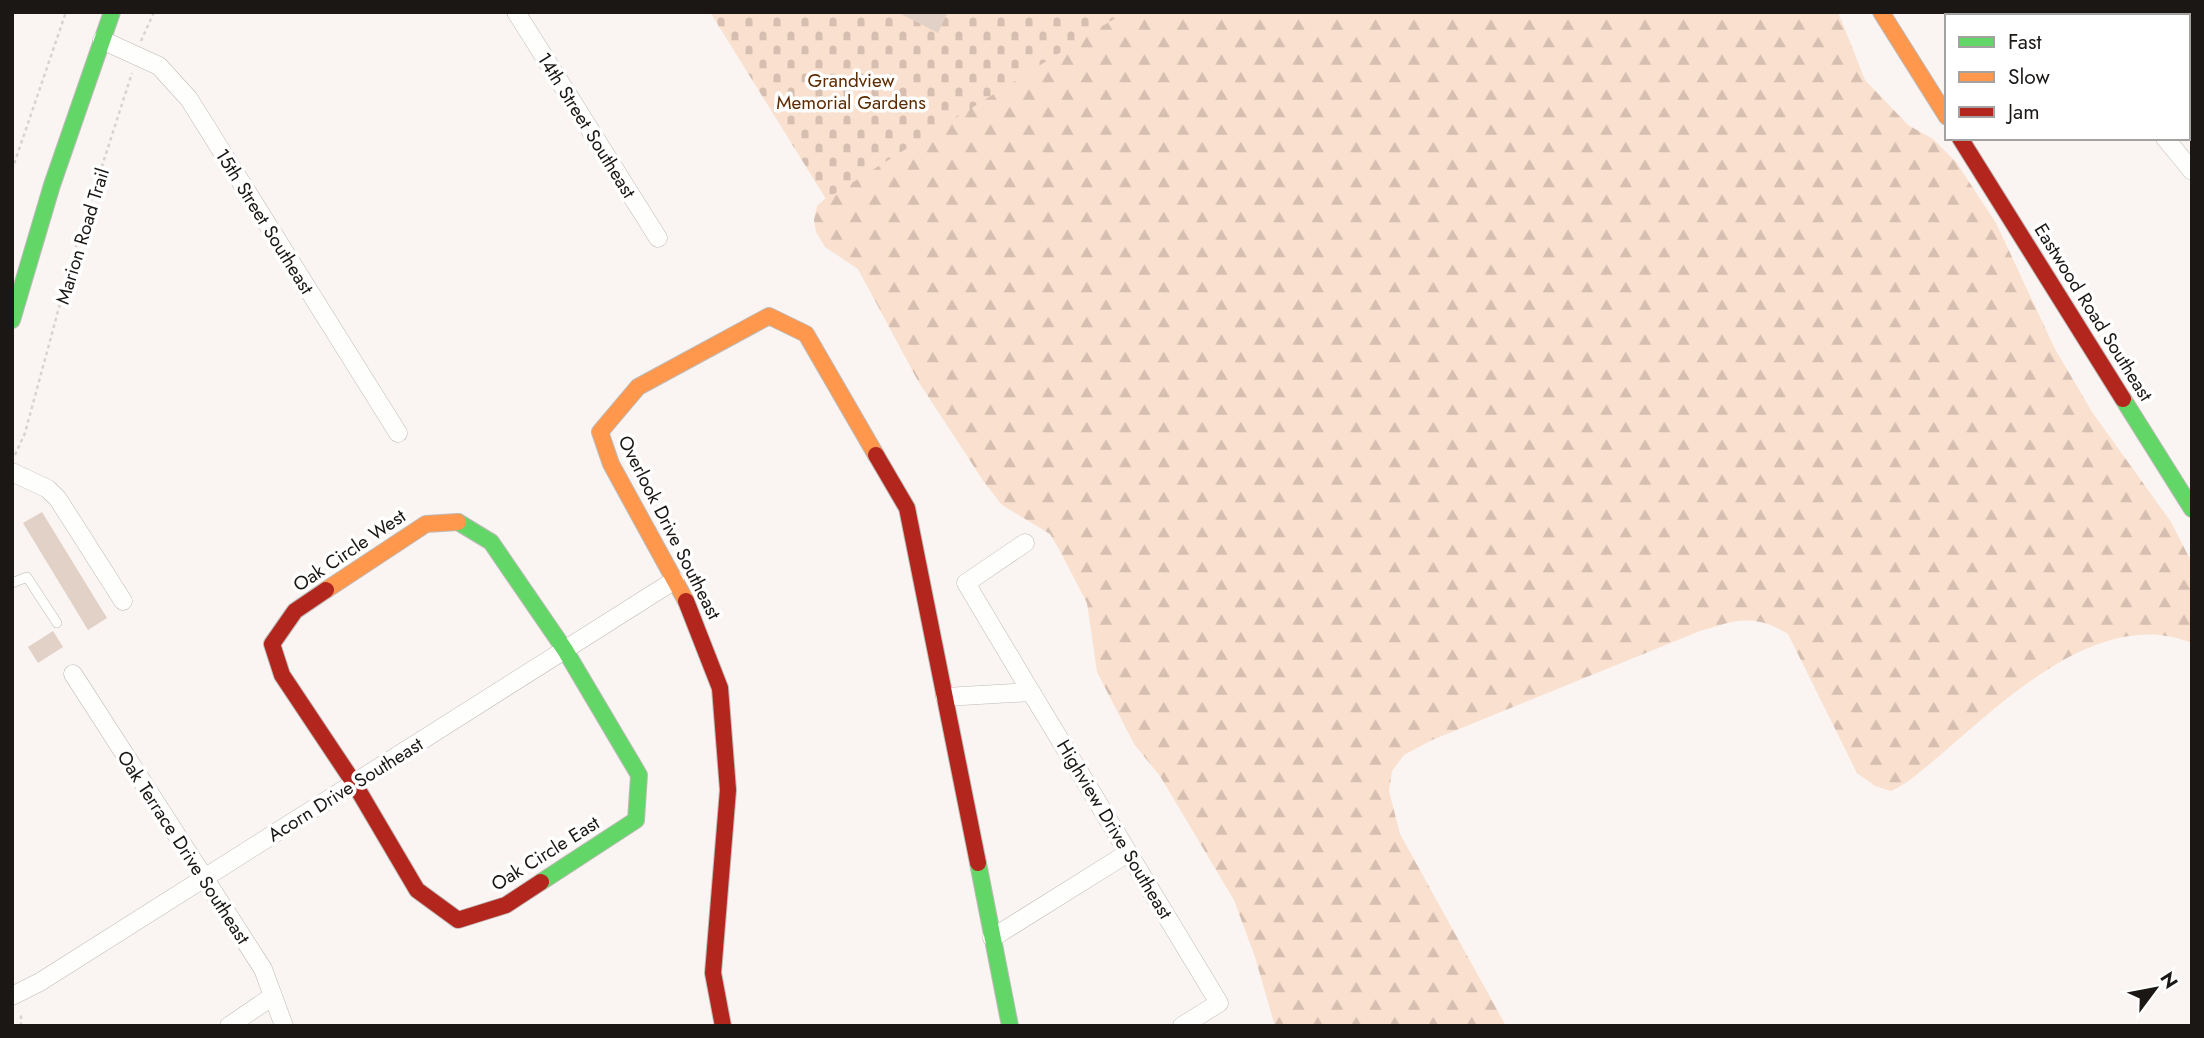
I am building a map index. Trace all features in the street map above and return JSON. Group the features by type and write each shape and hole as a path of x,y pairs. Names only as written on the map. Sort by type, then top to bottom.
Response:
{"street":[{"path":"12,320 52,185 112,12"},
{"name":"14th Street Southeast","path":"516,12 658,238"},
{"path":"1881,12 1945,114"},
{"name":"15th Street Southeast","path":"102,40 135,54 168,74 189,99 398,433"},
{"name":"Eastwood Road Southeast","path":"1961,140 2192,509"},
{"path":"2167,140 2192,171"},
{"name":"Overlook Drive Southeast","path":"723,1026 713,973 729,790 720,688 694,615 611,464 600,432 638,387 769,316 806,334 907,508 1010,1026"},
{"path":"12,472 48,489 58,499 123,601"},
{"name":"Oak Circle West","path":"354,783 282,674 272,644 295,611 426,524 458,522 491,542 565,650"},
{"name":"Highview Drive Southeast","path":"1025,543 966,583 1219,1003 1182,1026"},
{"name":"Acorn Drive Southeast","path":"12,996 40,982 675,580"},
{"name":"Oak Circle East","path":"354,783 417,890 458,920 506,905 636,820 639,775 565,650"},
{"name":"Oak Terrace Drive Southeast","path":"73,674 262,969 284,1026"},
{"path":"945,697 1031,692"},
{"path":"992,938 1128,853"},
{"path":"229,1026 273,996"}],"lane":[{"path":"12,583 27,577 57,623"}],"path":[{"path":"12,170 66,12"},
{"name":"Marion Road Trail","path":"12,461 25,433 73,256 125,98 135,54 154,12"}],"green space":[{"name":"Grandview Memorial Gardens","path":"710,12 1125,12 826,199"},
{"path":"1034,12 1838,12 1865,80 1908,125 1933,139 1956,162 1996,223 2055,349 2092,412 2171,522 2192,563 2192,643 2157,635 2122,637 2088,648 2054,665 2022,687 1915,776 1891,791 1875,786 1857,773 1788,634 1776,627 1755,621 1745,620 1700,631 1432,740 1404,755 1392,771 1389,791 1400,834 1506,1026 1275,1026 1255,957 1234,900 1160,776 1134,744 1097,672 1087,603 1060,551 1050,534 1002,505 984,482 918,381 858,269 825,247 816,232 814,220 817,206"}],"building":[{"path":"897,12 948,12 938,33"},
{"path":"42,512 107,618 88,630 23,523"},
{"path":"53,631 63,647 38,663 28,647"}],"traffic: fast":[{"path":"12,320 52,185 112,12"},
{"path":"2123,399 2192,509"},
{"path":"458,522 491,542 565,650 639,775 636,820 541,882"},
{"path":"978,863 1010,1026"}],"traffic: slow":[{"path":"1881,12 1945,114"},
{"path":"686,601 611,464 600,432 638,387 769,316 806,334 876,455"},
{"path":"326,590 426,524 458,522"}],"traffic: jam":[{"path":"1961,140 2123,399"},
{"path":"876,455 907,508 978,863"},
{"path":"326,590 295,611 272,644 282,675 354,783 417,890 458,920 506,905 541,882"},
{"path":"686,601 720,688 728,790 713,973 723,1026"}]}
